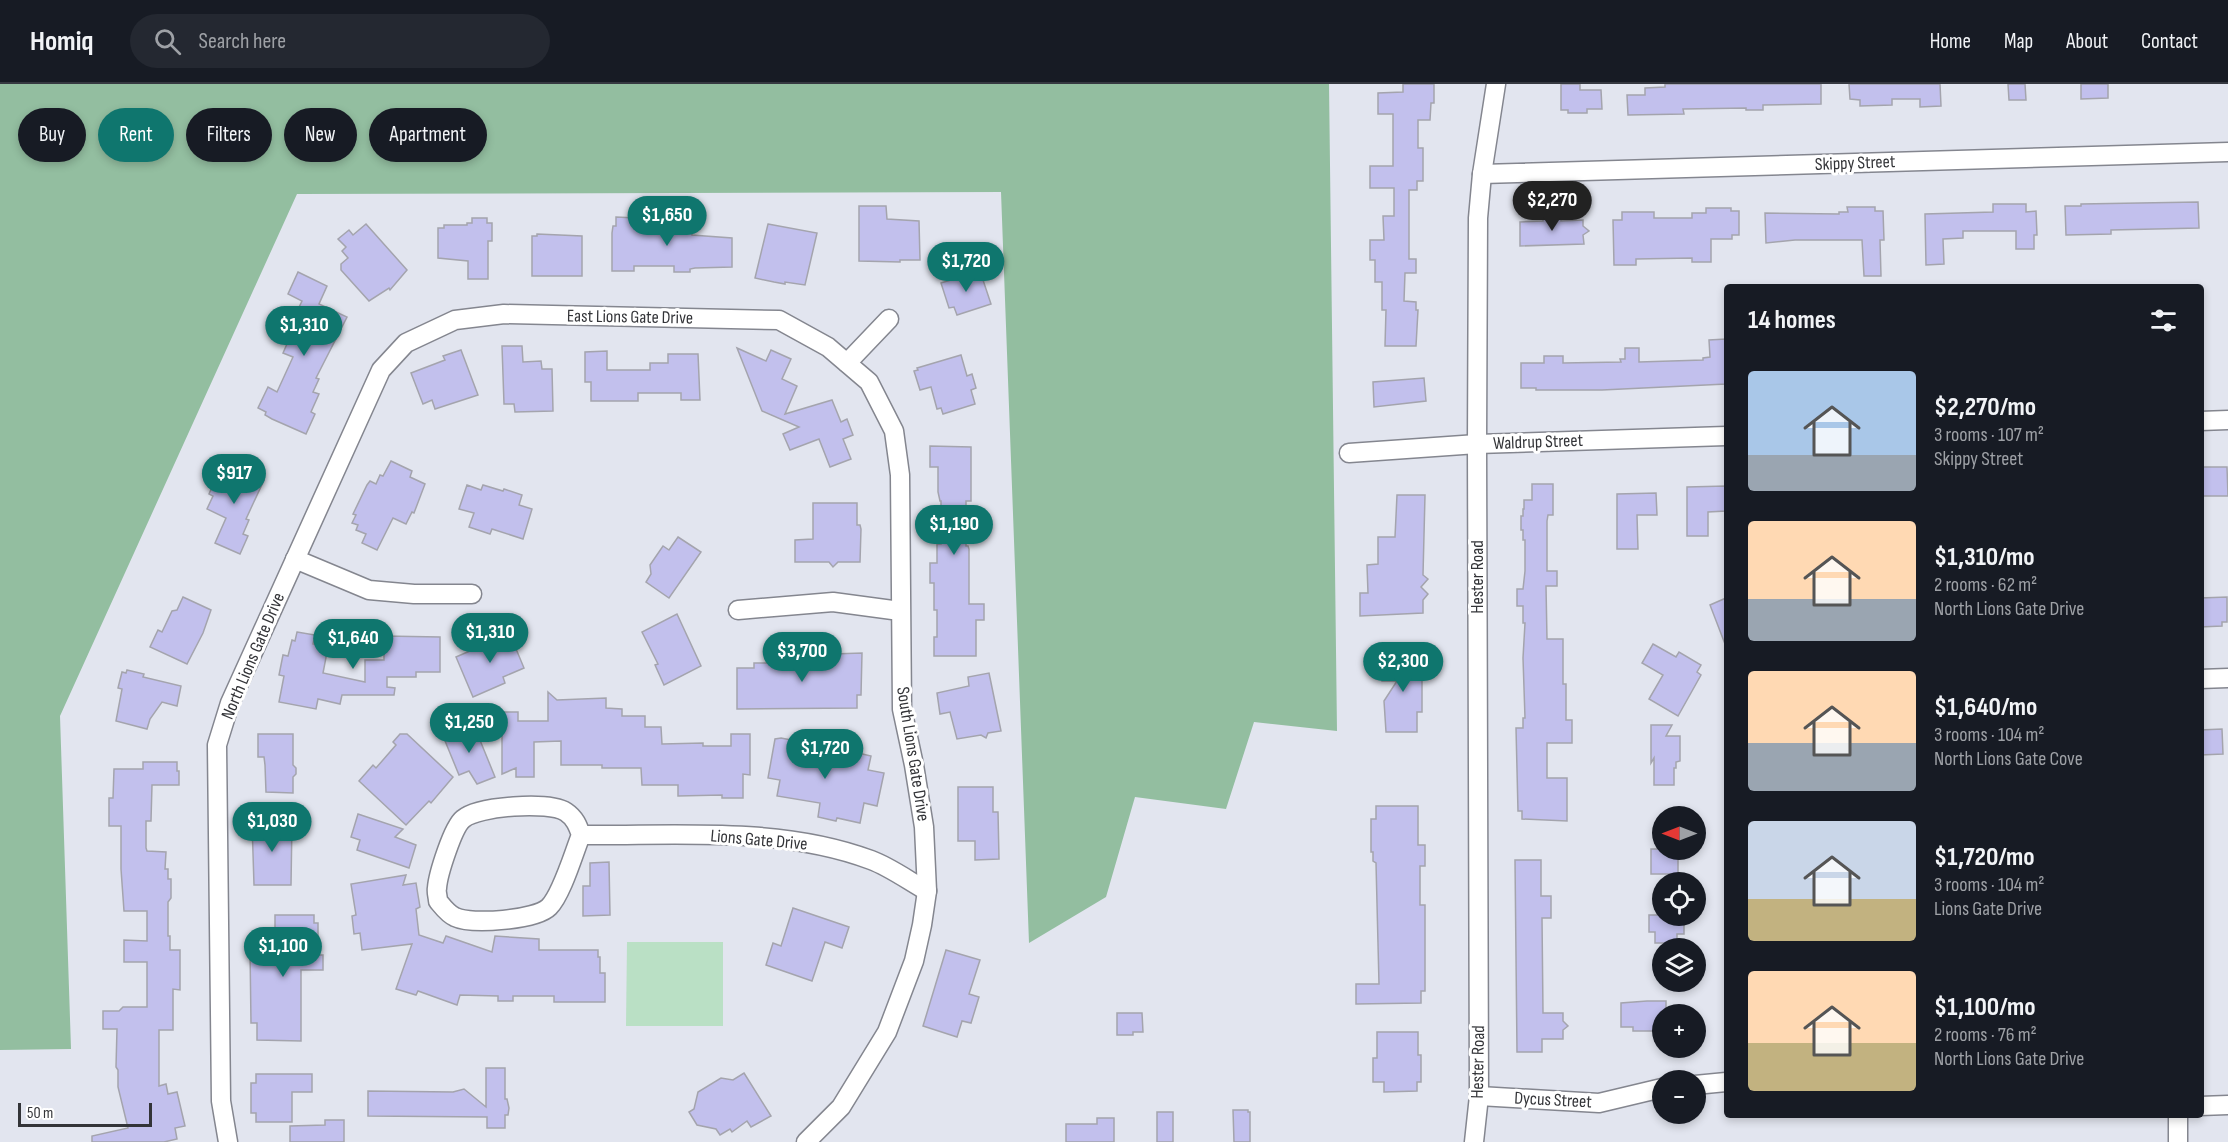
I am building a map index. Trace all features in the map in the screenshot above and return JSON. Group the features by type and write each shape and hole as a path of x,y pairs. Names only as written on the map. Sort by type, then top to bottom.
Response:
{"street":[{"name":"Hester Road","path":"1474,1142 1479,1096 1478,218 1482,174 1496,84"},
{"name":"Skippy Street","path":"1482,174 2228,152"},
{"name":"East Lions Gate Drive","path":"406,343 455,320 504,314 779,320 828,347 847,363"},
{"path":"847,363 890,319"},
{"name":"North Lions Gate Drive","path":"228,1142 221,1101 217,745 230,703 381,370 406,343"},
{"name":"South Lions Gate Drive","path":"806,1142 841,1107 887,1032 914,961 927,891 924,826 902,710 900,475 894,431 869,382 847,363"},
{"path":"2204,421 2228,420"},
{"name":"Waldrup Street","path":"1349,453 1477,444 1724,436"},
{"path":"295,559 369,590 414,594 472,594"},
{"path":"738,610 833,602 900,611"},
{"path":"2204,679 2228,678"},
{"path":"552,807 566,812 577,823 581,835 556,897 549,908 536,915 522,919 466,920 455,917 438,902 437,888 452,834 460,821 470,814 483,810 552,807"},
{"name":"Lions Gate Drive","path":"581,835 771,837 821,846 872,860 927,891"},
{"path":"1706,1083 1724,1082"},
{"name":"Dycus Street","path":"1479,1096 1599,1103 1652,1090"},
{"path":"2204,1106 2228,1105"},
{"path":"2178,1118 2178,1142"}],"green space":[{"path":"0,84 1329,84 1337,731 1254,722 1226,809 1135,797 1106,897 1029,943 1001,192 297,194 60,716 71,1049 0,1050"},
{"path":"627,942 723,942 723,1026 626,1026"}],"building":[{"path":"1403,84 1434,84 1434,103 1431,103 1430,120 1418,120 1418,148 1423,148 1423,181 1417,181 1417,190 1409,190 1409,259 1416,259 1416,273 1405,273 1404,301 1416,302 1416,310 1418,310 1416,346 1385,346 1386,310 1382,310 1382,282 1375,282 1375,260 1370,260 1370,240 1384,240 1383,216 1394,216 1394,188 1370,188 1370,166 1393,166 1393,114 1378,114 1378,93 1403,92"},
{"path":"1561,84 1580,84 1580,90 1601,90 1602,109 1587,109 1587,113 1568,113 1568,110 1561,110"},
{"path":"1665,84 1821,84 1821,104 1763,105 1763,110 1683,109 1684,114 1628,115 1627,95 1645,95 1645,88 1665,87"},
{"path":"1849,84 1940,84 1941,106 1920,107 1920,99 1892,99 1892,105 1860,106 1860,100 1850,99"},
{"path":"2008,84 2025,84 2026,100 2009,100"},
{"path":"2081,84 2108,84 2108,98 2081,99"},
{"path":"2198,202 2199,228 2111,230 2111,234 2066,235 2065,206"},
{"path":"1993,204 2026,204 2026,212 2036,211 2037,235 2034,235 2034,249 2016,249 2016,231 1963,231 1963,238 1943,239 1944,264 1926,265 1925,214 1993,212"},
{"path":"859,206 886,206 887,219 919,221 920,260 859,261"},
{"path":"1847,207 1875,207 1875,211 1883,211 1884,240 1880,240 1881,276 1864,276 1862,240 1795,240 1766,243 1765,213 1839,214 1839,212 1848,212"},
{"path":"1706,208 1731,208 1731,211 1739,211 1739,235 1732,235 1732,239 1711,239 1711,262 1692,262 1692,258 1636,259 1636,265 1614,265 1613,220 1622,220 1622,212 1654,212 1654,218 1692,218 1692,213 1706,213"},
{"path":"616,217 636,218 636,226 675,226 675,223 692,222 692,235 732,238 732,267 695,268 690,269 690,272 674,272 674,266 634,266 634,271 612,271 612,233 613,226 616,226"},
{"path":"1543,217 1561,217 1561,221 1583,220 1583,226 1589,231 1583,235 1584,244 1520,246 1520,222 1543,221"},
{"path":"472,218 487,218 487,223 492,223 492,241 488,241 488,279 468,279 468,261 438,258 438,228 444,228 444,225 467,225 467,223 472,223"},
{"path":"366,224 407,270 390,290 389,288 369,301 341,270 341,264 348,258 342,251 346,247 338,239 349,230 353,235"},
{"path":"768,224 817,233 805,285 755,278"},
{"path":"537,234 582,236 582,276 532,276 532,236 537,236"},
{"path":"980,271 991,304 957,315 954,307 949,308 941,283"},
{"path":"298,272 327,286 319,304 347,317 316,378 319,379 313,392 319,394 311,412 315,414 306,434 272,419 258,408 268,387 277,392 293,357 283,353 294,328 290,326 302,301 288,294"},
{"path":"1724,339 1724,384 1602,390 1521,388 1521,363 1544,363 1544,356 1563,356 1563,363 1621,362 1620,359 1625,359 1625,348 1639,348 1639,362 1703,360 1703,358 1710,357 1709,340"},
{"path":"502,346 522,346 523,362 541,361 542,369 552,369 553,411 515,412 514,404 504,404"},
{"path":"737,348 766,361 771,350 791,359 782,379 797,386 785,414 832,400 841,422 847,419 853,435 843,439 851,459 830,467 819,439 790,450 783,434 799,427 762,411"},
{"path":"461,350 478,395 435,409 432,400 423,404 411,373 445,360 443,356"},
{"path":"607,351 607,370 650,370 650,363 668,363 668,354 698,354 700,400 681,400 681,393 638,393 638,401 591,401 591,382 585,382 585,352"},
{"path":"961,355 967,376 972,374 976,388 971,390 975,404 943,414 941,408 937,409 931,387 920,390 914,371 918,370 917,368"},
{"path":"1424,378 1426,401 1374,407 1373,382"},
{"path":"930,446 971,447 971,501 966,501 969,604 984,604 984,620 976,620 976,656 934,656 937,610 934,610 934,583 930,583 930,563 937,563 937,544 941,544 941,501 938,492 938,467 930,467"},
{"path":"391,461 412,471 410,477 425,484 414,513 412,512 406,524 393,518 377,550 362,543 366,534 356,530 358,525 352,523 356,515 353,514 367,485 370,481 376,484"},
{"path":"223,464 264,480 246,519 249,520 243,534 248,536 240,554 215,543 226,518 207,509 213,496 209,494"},
{"path":"2204,467 2227,467 2228,496 2204,496"},
{"path":"1532,484 1553,484 1553,515 1548,515 1547,521 1547,571 1557,571 1557,586 1546,586 1547,639 1563,639 1566,720 1572,720 1572,743 1547,743 1547,778 1567,778 1567,821 1522,819 1522,811 1518,811 1516,728 1523,728 1523,718 1525,718 1523,658 1525,623 1523,623 1523,606 1517,606 1517,589 1523,589 1525,571 1525,540 1523,540 1523,530 1521,530 1521,516 1523,516 1524,500 1532,500"},
{"path":"467,485 481,490 483,485 522,495 519,505 532,509 523,539 492,529 490,534 469,527 474,513 459,509"},
{"path":"1724,486 1724,511 1708,512 1708,536 1687,536 1687,487"},
{"path":"1656,493 1657,515 1637,515 1638,549 1617,549 1617,494"},
{"path":"1397,495 1425,495 1423,575 1428,579 1421,587 1428,594 1423,600 1423,613 1360,616 1360,593 1368,593 1367,565 1378,564 1378,537 1395,537"},
{"path":"813,503 857,503 857,525 860,525 861,529 860,562 838,562 833,567 829,562 795,562 795,540 813,539"},
{"path":"678,537 701,552 669,598 646,582 651,574 650,565 663,546 669,550"},
{"path":"183,597 211,610 203,633 187,664 150,647 158,630 162,632 172,611 177,610"},
{"path":"2227,597 2227,622 2222,622 2222,626 2204,627 2204,598"},
{"path":"1724,599 1724,641 1710,605"},
{"path":"677,614 701,666 664,685 655,665 658,664 642,632"},
{"path":"297,632 315,635 313,644 328,647 323,673 365,682 365,660 384,660 384,636 440,637 440,672 416,672 416,677 387,677 387,687 395,688 394,695 342,695 340,704 318,699 316,709 279,702 284,676 279,675 283,655 288,656 292,640 295,641"},
{"path":"509,632 524,668 503,677 505,683 473,697 456,657 477,648 475,646"},
{"path":"1653,644 1676,657 1679,652 1701,665 1697,672 1701,675 1678,716 1649,699 1663,675 1642,663"},
{"path":"862,653 861,695 857,695 857,708 737,709 737,668 754,668 754,663 771,663 771,660 802,660 802,655"},
{"path":"1382,655 1405,655 1405,658 1419,658 1420,669 1422,669 1422,712 1417,712 1417,732 1386,732 1384,701 1397,681 1382,681"},
{"path":"127,670 144,674 143,677 181,686 177,706 162,702 150,719 147,729 116,721 122,689 118,688 122,672 126,673"},
{"path":"989,673 1001,731 988,733 986,738 981,735 957,739 950,712 940,714 937,693 969,686 968,677"},
{"path":"548,692 557,700 606,698 606,708 622,709 622,716 645,716 645,727 661,727 662,744 703,743 703,746 731,746 731,734 750,734 750,775 743,774 743,798 722,798 722,795 678,796 678,785 642,785 641,768 561,765 561,741 534,742 534,777 516,777 516,768 502,774 502,712 518,712 518,721 548,721"},
{"path":"473,723 495,777 477,784 469,771 459,775 443,736"},
{"path":"1651,725 1672,725 1666,736 1680,736 1680,761 1676,762 1676,768 1674,768 1674,785 1654,785 1654,758 1651,763"},
{"path":"2222,729 2223,754 2204,755 2204,730"},
{"path":"258,734 293,734 293,765 296,768 296,774 293,777 293,793 266,792 264,757 258,757"},
{"path":"400,734 407,734 453,777 431,803 429,801 406,825 359,781 373,765 376,768 396,745 393,742"},
{"path":"775,739 807,743 806,748 852,758 854,752 871,756 868,770 884,773 877,806 864,803 860,823 837,818 836,821 818,817 820,803 777,796 780,780 768,778"},
{"path":"143,762 177,762 177,771 179,771 179,785 152,785 151,821 146,821 146,848 147,851 166,852 165,869 168,869 168,879 171,879 168,936 170,936 170,950 180,950 180,990 173,989 173,1030 159,1030 159,1086 166,1084 168,1094 177,1092 185,1126 175,1128 177,1139 164,1142 92,1142 92,1136 128,1128 118,1087 117,1029 103,1029 103,1011 119,1011 123,1007 147,1007 147,962 124,962 124,940 147,941 147,911 124,911 121,826 109,826 109,798 113,798 114,769 143,769"},
{"path":"958,787 993,787 993,812 998,812 999,859 975,860 975,841 958,841"},
{"path":"1376,806 1418,806 1418,845 1425,845 1425,866 1420,866 1420,905 1425,905 1425,991 1421,991 1421,1003 1356,1004 1356,984 1379,984 1376,863 1373,861 1373,852 1371,852 1371,819 1376,819"},
{"path":"358,814 403,829 395,837 416,845 409,868 357,850 360,840 351,837"},
{"path":"252,822 292,822 291,885 254,885"},
{"path":"1651,849 1652,860 1678,860 1678,872 1652,872 1651,874"},
{"path":"1515,860 1541,860 1541,896 1551,896 1551,918 1542,918 1543,1013 1563,1013 1563,1021 1568,1026 1563,1030 1563,1039 1542,1039 1542,1052 1517,1052"},
{"path":"609,862 610,915 583,916 583,886 590,886 590,863"},
{"path":"406,875 403,885 416,883 420,907 416,909 419,935 443,943 446,936 492,952 495,936 539,939 539,950 598,950 600,973 605,973 605,1002 554,1002 554,996 513,996 513,1001 498,1001 498,996 460,995 457,1005 418,991 416,995 396,989 412,944 362,950 360,933 354,934 352,916 356,915 351,884"},
{"path":"793,908 849,927 842,948 825,942 812,981 766,965 773,943 781,946"},
{"path":"275,915 314,915 314,923 318,923 318,955 323,955 323,970 301,970 301,1041 257,1040 257,1023 251,1023 250,949 275,949"},
{"path":"1649,915 1652,915 1652,926 1684,926 1684,934 1677,934 1677,938 1655,938 1655,932 1649,932"},
{"path":"946,950 980,960 969,994 979,997 971,1023 962,1021 957,1037 923,1026"},
{"path":"1666,1001 1666,1004 1652,1004 1652,1031 1633,1031 1633,1027 1621,1027 1621,1003"},
{"path":"1117,1013 1142,1013 1143,1032 1133,1032 1133,1035 1117,1035"},
{"path":"1377,1032 1418,1032 1421,1082 1417,1082 1417,1091 1384,1092 1384,1082 1373,1082 1373,1058 1377,1058"},
{"path":"486,1068 505,1068 505,1099 507,1099 509,1108 508,1115 505,1115 505,1128 487,1128 487,1117 368,1116 368,1091 453,1092 464,1089 486,1107"},
{"path":"744,1073 771,1116 751,1127 747,1121 732,1132 730,1129 720,1135 716,1129 697,1125 689,1112 694,1109 698,1092 721,1078 733,1080"},
{"path":"256,1074 312,1074 312,1092 292,1092 292,1122 256,1122 256,1113 251,1113 251,1083 256,1083"},
{"path":"1233,1110 1250,1112 1250,1142 1234,1142"},
{"path":"1157,1112 1173,1112 1173,1142 1157,1142"},
{"path":"1097,1118 1114,1118 1114,1142 1066,1142 1066,1124 1097,1124"},
{"path":"325,1120 344,1120 344,1142 290,1142 290,1126 325,1125"}]}
